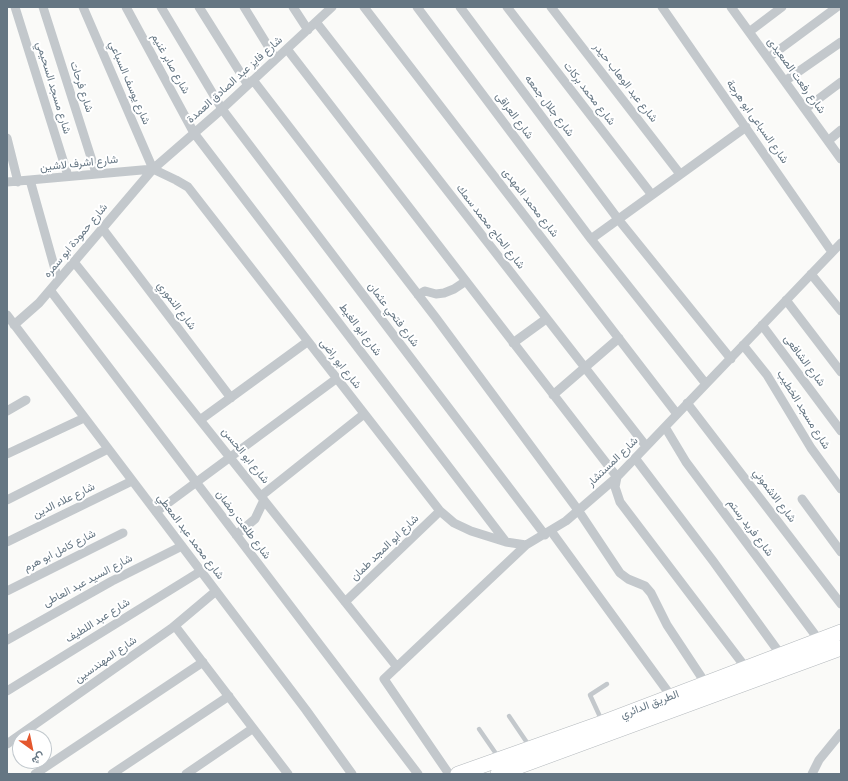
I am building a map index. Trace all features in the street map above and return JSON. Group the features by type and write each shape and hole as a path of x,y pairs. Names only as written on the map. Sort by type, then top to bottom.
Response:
{"highway":[{"name":"الطريق الدائري","path":"498,774 604,728 671,696 841,632"},
{"name":"الطريق الدائري","path":"458,774 531,748 604,728 841,648"}],"street":[{"name":"شارع مسجد السحيمي","path":"15,7 68,176"},
{"name":"شارع فرحات","path":"43,7 96,173"},
{"name":"شارع يوسف السباعي","path":"84,7 153,169"},
{"name":"شارع صابر غنيم","path":"126,7 194,133"},
{"name":"شارع فتحي عثمان","path":"161,7 222,109 548,533 671,696"},
{"path":"199,7 251,82 418,295 578,510 620,573 628,579 645,586 651,593 671,632 706,684"},
{"path":"244,7 276,59"},
{"path":"293,7 308,30"},
{"name":"شارع فايز عبد الصادق العمدة","path":"153,169 222,109 332,7"},
{"name":"شارع محمد المهدى","path":"364,7 678,414"},
{"name":"شارع العراقى","path":"417,7 592,239 706,384"},
{"name":"شارع جلال جمعه","path":"460,7 618,219 731,358"},
{"name":"شارع محمد بركات","path":"507,7 652,195"},
{"name":"شارع عبد الوهاب حيدر","path":"551,7 680,174"},
{"name":"شارع السباعى ابو هرجة","path":"662,7 832,252"},
{"name":"شارع رفعت الصعيدى","path":"731,7 841,159"},
{"path":"749,32 782,7"},
{"path":"768,58 838,7"},
{"name":"شارع الحاج محمد سمك","path":"316,22 646,446"},
{"path":"785,81 841,42"},
{"path":"287,49 617,477 615,487 620,502 746,668"},
{"path":"804,109 841,82"},
{"path":"592,239 746,127"},
{"path":"828,141 841,130"},
{"name":"شارع ابو الغيط","path":"194,133 506,542"},
{"path":"7,138 18,182"},
{"name":"شارع اشرف لاشين","path":"7,182 153,169"},
{"name":"شارع حمودة ابو سمره","path":"14,325 50,290 153,169"},
{"name":"شارع ابو راضى","path":"153,169 188,187 440,511 462,528 506,542 526,545"},
{"path":"30,180 58,280"},
{"name":"شارع النموري","path":"102,228 232,398"},
{"name":"شارع المستشار","path":"449,774 384,679 526,545 548,533 617,477 841,243"},
{"name":"شارع ابو الحسن","path":"74,262 397,666"},
{"path":"811,274 841,311"},
{"path":"418,295 425,291 436,294 444,293 454,289 466,281"},
{"name":"شارع طلعت رمضان","path":"50,290 418,774"},
{"path":"786,300 841,372"},
{"name":"شارع محمد عبد المعطي","path":"7,315 306,710 352,774"},
{"path":"513,343 546,319"},
{"name":"شارع الشافعى","path":"762,326 841,431"},
{"path":"553,395 619,338"},
{"path":"200,420 308,342"},
{"name":"شارع مسجد الخطيب","path":"743,345 767,375 807,442 841,489"},
{"path":"156,512 336,379"},
{"path":"7,411 26,400"},
{"name":"شارع الاشموني","path":"687,403 841,604"},
{"path":"236,535 255,519 263,498 364,414"},
{"path":"7,454 84,418"},
{"name":"شارع فريد رستم","path":"665,427 686,462 819,640"},
{"path":"7,500 108,449"},
{"path":"635,458 714,561 781,655"},
{"name":"شارع علاء الدين","path":"7,542 132,481"},
{"path":"802,499 841,552"},
{"name":"شارع ابو المجد طمان","path":"346,602 440,511"},
{"name":"شارع كامل ابو هرم","path":"7,592 123,533"},
{"name":"شارع السيد عبد العاطى","path":"7,640 112,581 182,546"},
{"name":"شارع عبد اللطيف","path":"7,691 201,571"},
{"name":"شارع المهندسين","path":"7,744 105,677 175,626 216,591"},
{"path":"175,626 288,774"},
{"path":"35,774 203,662"},
{"path":"112,774 229,696"},
{"path":"186,774 252,728"},
{"path":"812,774 819,760 841,733"}],"lane":[{"path":"604,728 590,695 607,684"},
{"path":"509,716 531,748"},
{"path":"479,729 500,759"}]}
